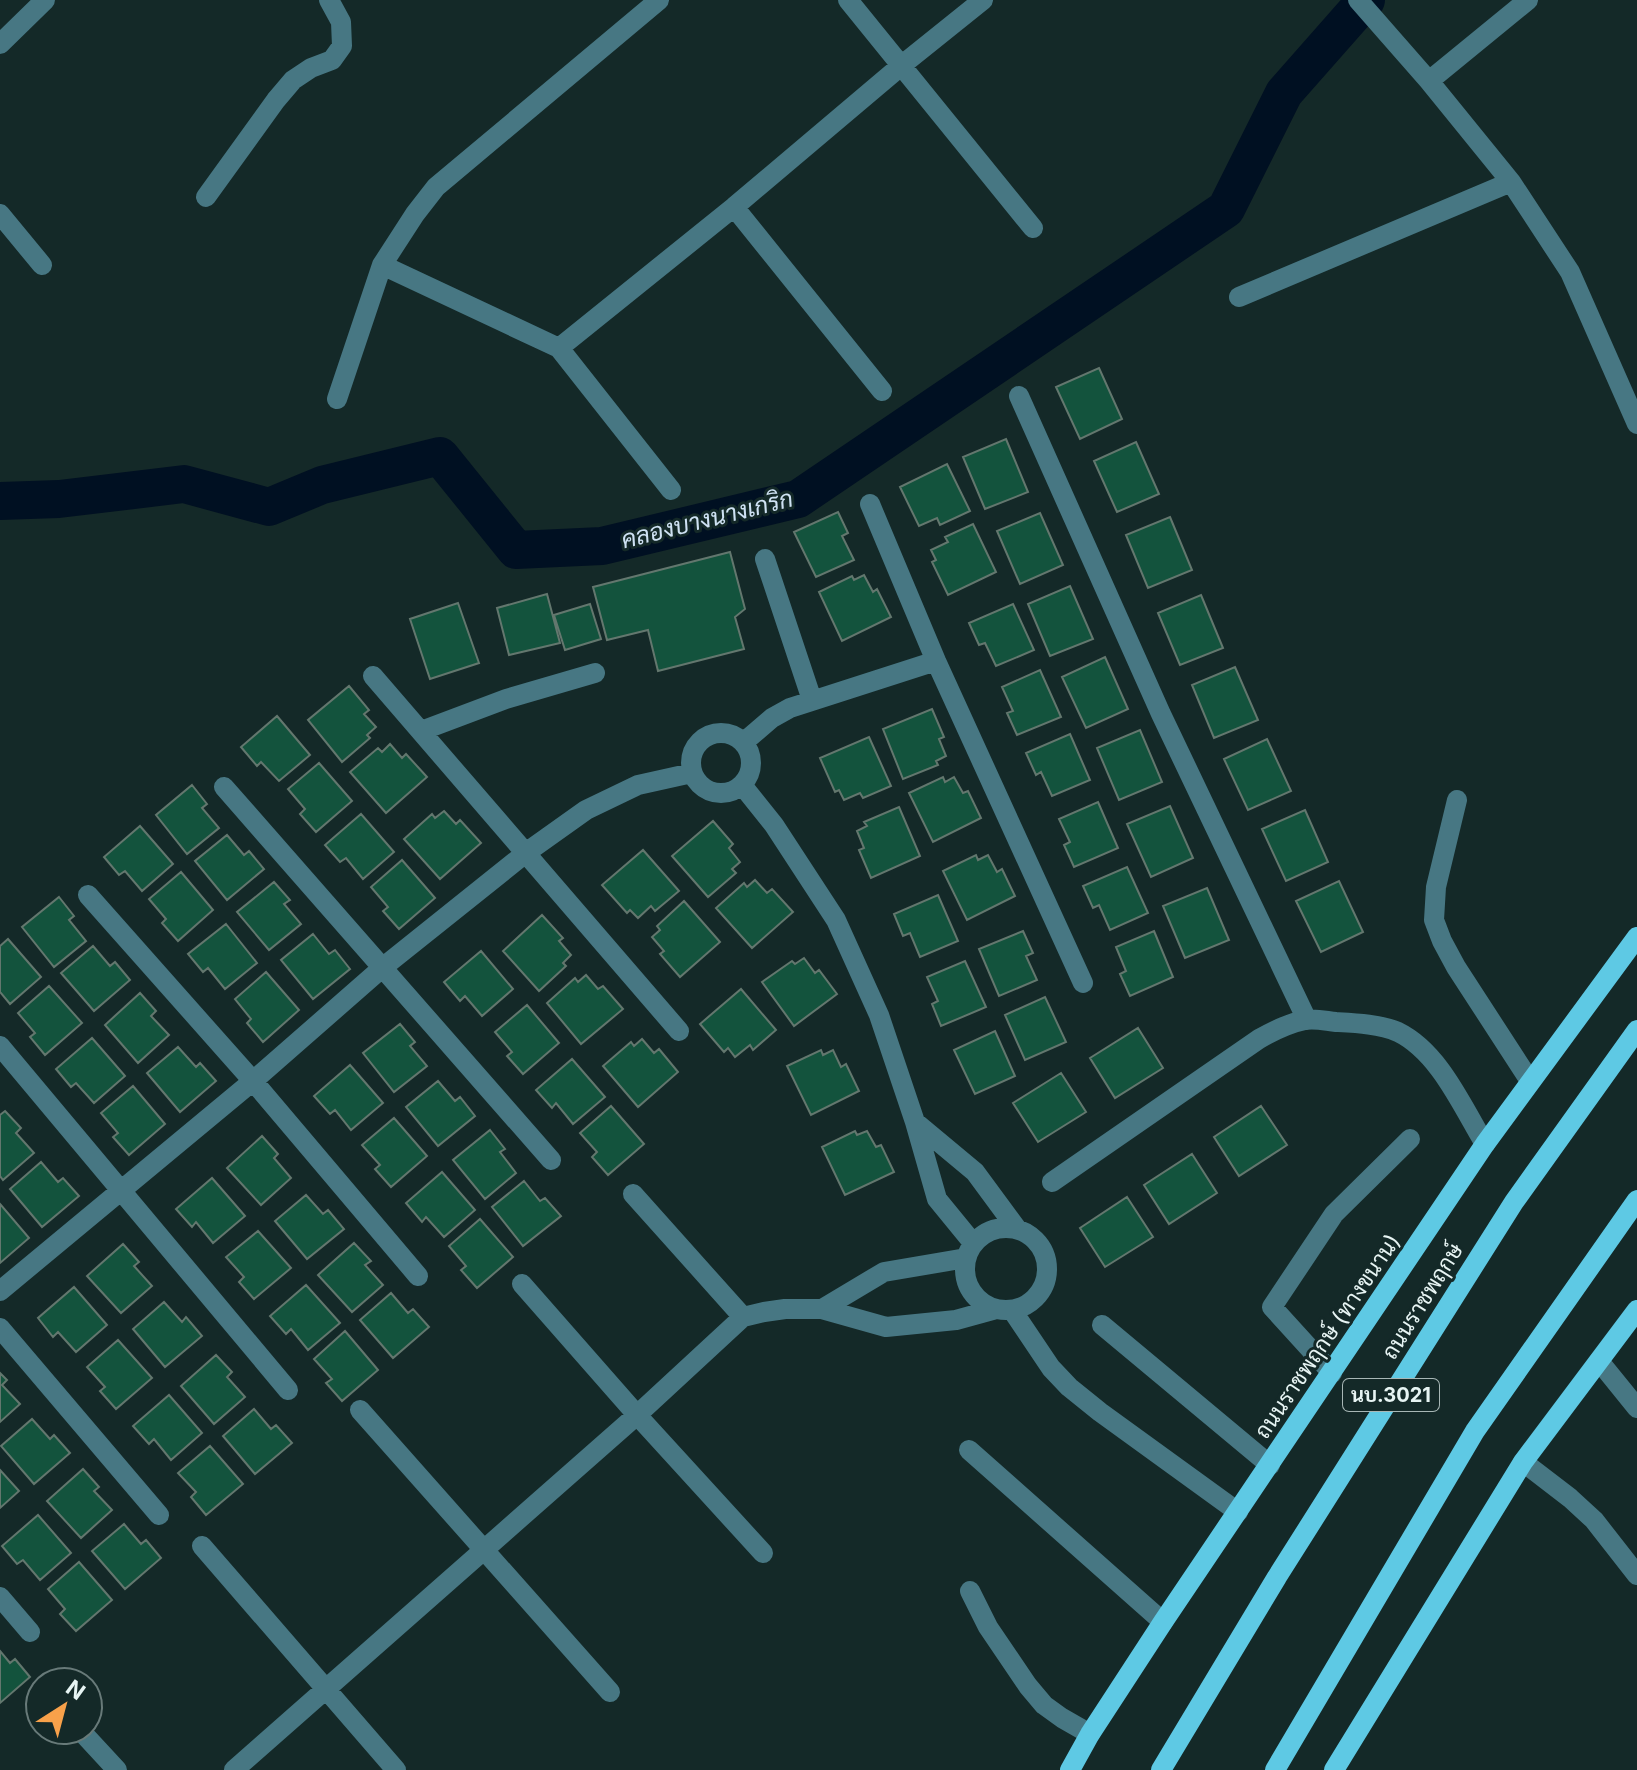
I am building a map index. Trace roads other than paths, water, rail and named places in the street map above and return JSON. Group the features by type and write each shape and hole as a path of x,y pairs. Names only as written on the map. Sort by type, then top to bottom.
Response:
{"main road":[{"name":"ถนนราชพฤกษ์ (ทางขนาน)","path":"1070,1770 1163,1622 1485,1144 1637,937"},
{"name":"ถนนราชพฤกษ์","path":"1161,1770 1277,1577 1514,1202 1637,1030"},
{"path":"1275,1770 1475,1431 1637,1200"},
{"path":"1334,1770 1523,1462 1637,1310"}],"street":[{"path":"0,44 45,0"},
{"path":"206,197 293,80 311,68 332,60 342,46 341,22 329,0"},
{"path":"337,399 382,265 436,187 659,0"},
{"path":"848,0 1033,228"},
{"path":"559,348 983,0"},
{"path":"1429,81 1528,0"},
{"path":"1362,4 1511,182 1570,272 1637,424"},
{"path":"1239,297 1511,182"},
{"path":"734,207 882,391"},
{"path":"0,214 42,265"},
{"path":"382,265 559,348 671,490"},
{"path":"1019,396 1167,728 1307,1020"},
{"path":"870,504 936,661 1083,983"},
{"path":"765,559 812,700"},
{"path":"744,742 772,718 790,708 936,661"},
{"path":"421,731 506,699 595,673"},
{"path":"373,676 679,1031"},
{"path":"722,732 734,735 744,742 750,752 752,764 749,776 732,792 720,794 709,791 699,784 692,773 693,750 700,740 710,734 722,732"},
{"path":"0,1291 253,1081 382,968 527,852 586,810 638,785 692,773"},
{"path":"742,785 774,825 836,920 879,1015 937,1199 970,1251"},
{"path":"224,787 551,1160"},
{"path":"1457,800 1436,887 1434,920 1456,967 1530,1081"},
{"path":"88,895 253,1081 418,1276"},
{"path":"1052,1182 1259,1039 1307,1020 1380,1027 1395,1031 1418,1044 1437,1066 1485,1144"},
{"path":"0,1046 288,1390"},
{"path":"915,1122 975,1172 1017,1229"},
{"path":"1332,1373 1272,1307 1334,1214 1410,1139"},
{"path":"633,1194 743,1317"},
{"path":"234,1770 637,1415 743,1317 764,1312 822,1309 886,1327 956,1320 1004,1309 1027,1305 1040,1294 1047,1280 1048,1264 1042,1248 1032,1236 1017,1229 1001,1228 986,1233 970,1251 965,1274 970,1289 981,1302 1004,1309 1069,1387 1238,1512"},
{"path":"822,1309 884,1272 970,1251"},
{"path":"522,1284 763,1553"},
{"path":"1102,1325 1270,1465"},
{"path":"0,1328 159,1515"},
{"path":"1599,1361 1637,1408"},
{"path":"360,1410 610,1692"},
{"path":"969,1450 1163,1622"},
{"path":"1523,1462 1594,1520 1637,1575"},
{"path":"202,1546 396,1770"},
{"path":"970,1591 988,1627 1036,1696 1062,1718 1090,1734"},
{"path":"0,1597 30,1632"},
{"path":"95,1746 117,1770"}],"waterway":[{"name":"คลองบางนางเกริก","path":"0,501 59,499 184,484 269,507 322,485 440,456 516,550 602,546 798,499 1226,209 1284,93 1366,0"}]}
